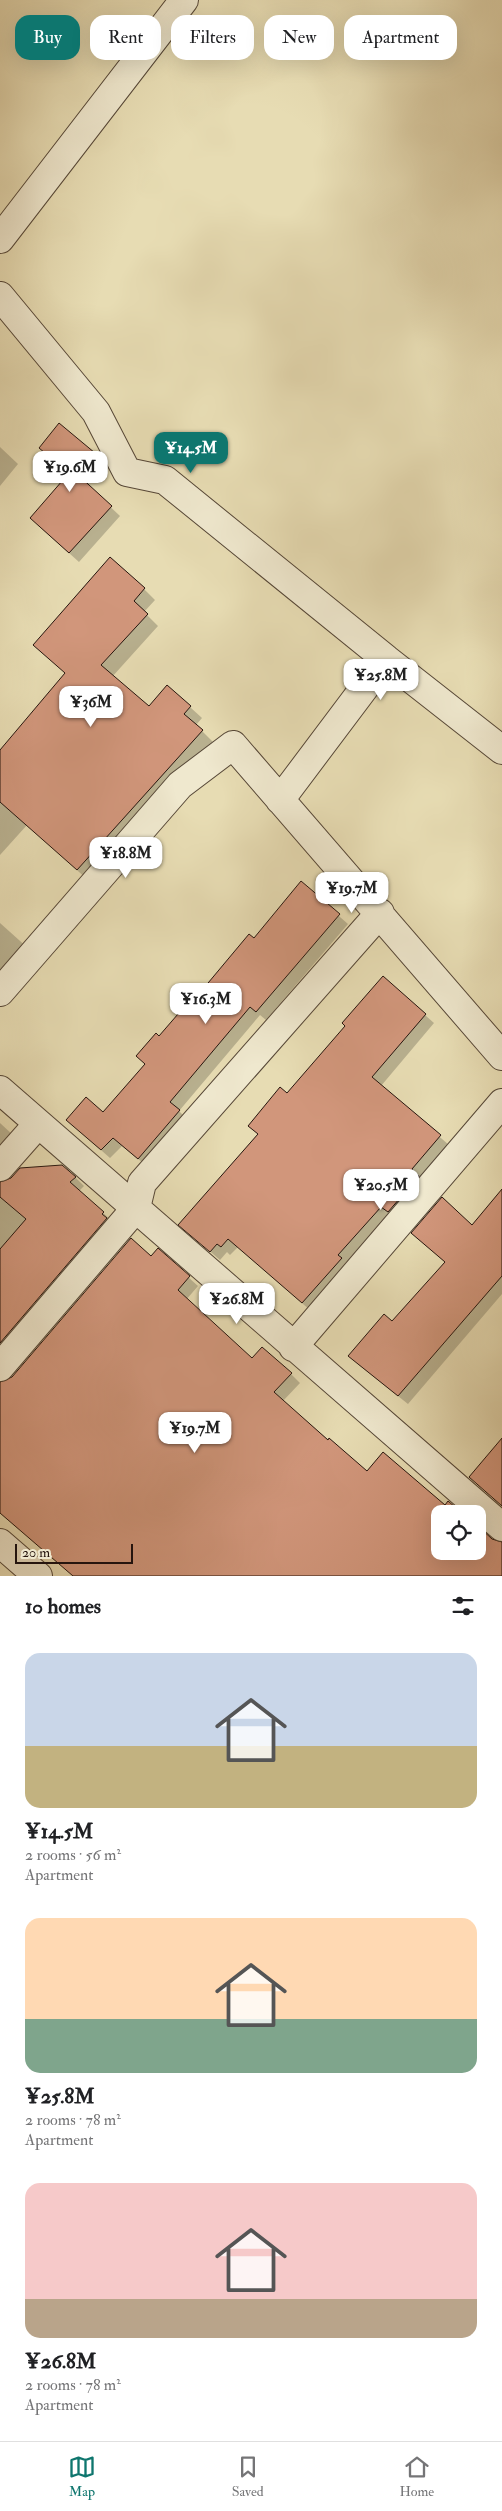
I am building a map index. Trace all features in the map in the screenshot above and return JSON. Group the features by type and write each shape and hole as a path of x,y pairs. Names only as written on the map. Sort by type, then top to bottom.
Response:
{"street":[{"path":"0,239 184,0"},
{"path":"0,296 96,412 127,472 165,480 386,659 502,750"},
{"path":"280,800 386,659"},
{"path":"0,992 180,785 233,745 502,1056"},
{"path":"0,1367 136,1208 142,1183 380,913"},
{"path":"0,1090 502,1527"},
{"path":"293,1347 502,1103"},
{"path":"0,1167 38,1124"},
{"path":"0,1543 38,1576"}],"building":[{"path":"59,423 95,453 77,474 112,506 69,553 30,518 69,473 39,448"},
{"path":"110,557 145,588 134,601 148,614 101,665 149,706 167,685 191,706 184,714 203,730 77,870 0,802 0,750 65,673 33,645"},
{"path":"301,881 340,914 256,1012 250,1007 170,1102 180,1110 138,1159 113,1138 101,1150 66,1120 86,1097 103,1112 145,1064 136,1056 156,1033 159,1036 191,999 193,1001 249,934 254,938"},
{"path":"383,976 426,1014 372,1077 441,1135 412,1169 419,1176 388,1212 381,1207 338,1255 342,1258 302,1303 228,1239 221,1247 217,1244 210,1252 178,1225 258,1134 248,1126 280,1087 287,1093 345,1026 342,1023"},
{"path":"62,1165 76,1177 70,1182 104,1212 102,1214 107,1218 0,1343 0,1249 26,1219 0,1197 0,1182 11,1178 20,1168"},
{"path":"502,1189 502,1276 398,1396 348,1356 384,1314 392,1321 445,1262 411,1233 442,1197 472,1225"},
{"path":"131,1238 151,1256 158,1248 190,1276 178,1290 252,1358 262,1347 292,1373 274,1392 328,1440 329,1438 367,1471 383,1452 445,1505 431,1505 431,1560 486,1560 486,1533 492,1539 502,1542 502,1576 73,1576 0,1513 0,1382 12,1377"},
{"path":"502,1438 502,1506 469,1477"}]}
